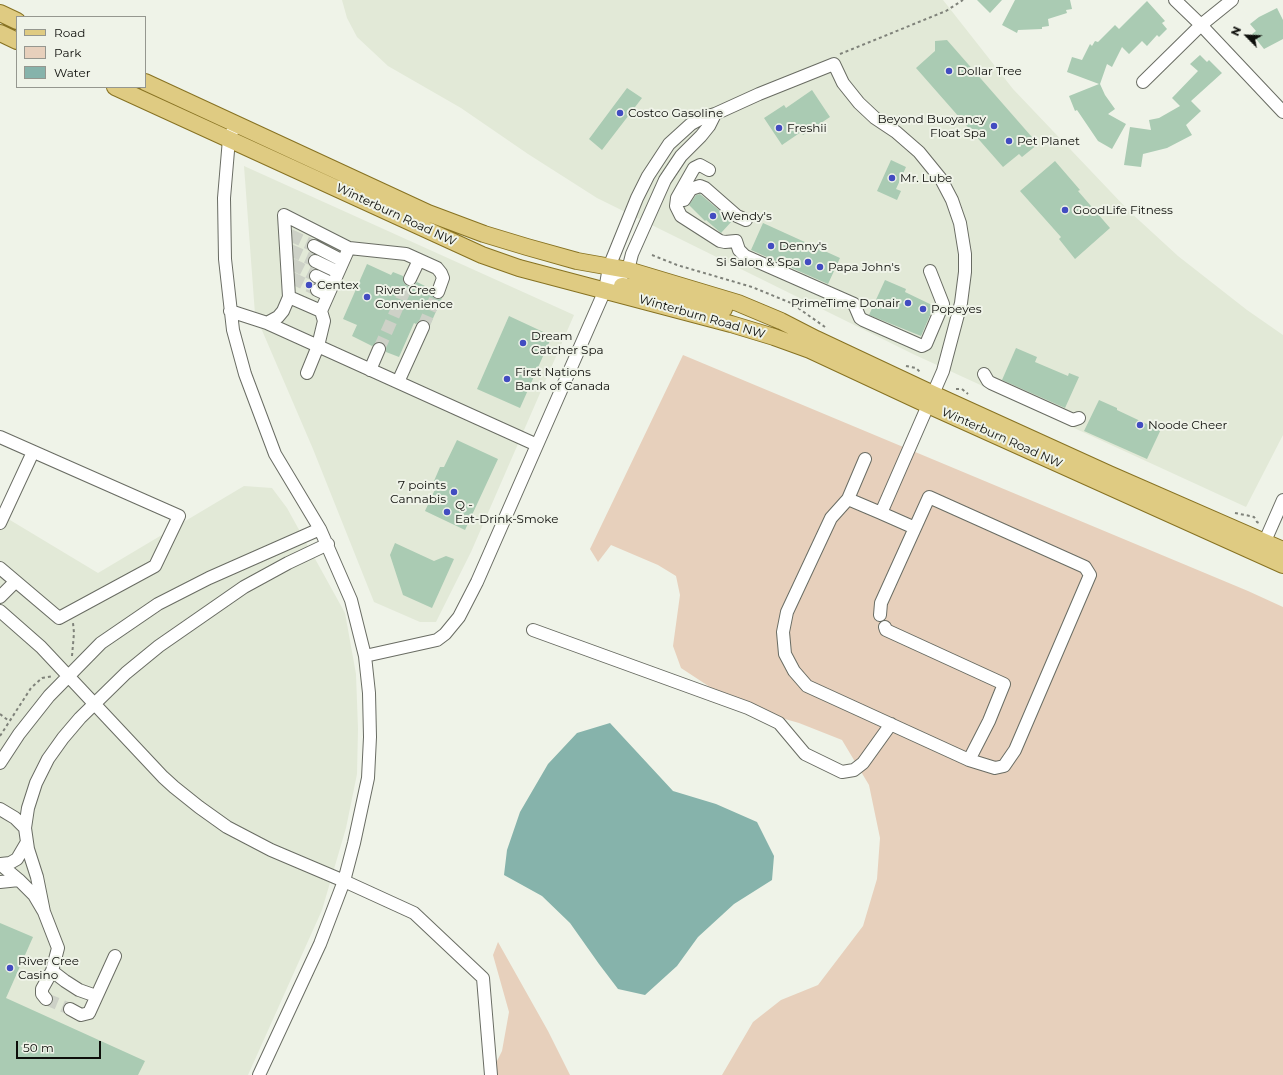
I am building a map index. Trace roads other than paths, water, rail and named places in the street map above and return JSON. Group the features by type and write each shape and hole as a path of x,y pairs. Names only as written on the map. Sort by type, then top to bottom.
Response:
{"main road":[{"path":"0,13 16,21"},
{"path":"0,34 16,41"},
{"name":"Winterburn Road NW","path":"146,82 428,213 484,234 577,261 628,270 738,303 781,321 931,399"},
{"name":"Winterburn Road NW","path":"117,88 482,255 519,268 731,324 774,337 931,399 1262,548 1283,565"},
{"path":"605,290 624,286 650,290 743,314 781,321"},
{"name":"Winterburn Road NW","path":"1262,548 1283,550"}],"street":[{"path":"1175,0 1201,25 1283,112"},
{"path":"1143,82 1201,25 1232,0"},
{"path":"365,656 437,640 445,634 458,617 476,582 605,290 609,267 637,198 658,158 669,144 691,124 702,118 715,114 759,94 834,64 843,83 859,103 875,118 908,142 933,168 948,192 955,209 960,223 965,254 961,303 948,357 881,513"},
{"path":"605,290 628,270 632,254 665,180 681,156 705,131 715,114"},
{"path":"235,124 229,139 224,198 225,259 233,330 245,374 275,454 328,544 352,600 365,656 369,693 370,737 368,778 344,881 320,944 259,1075"},
{"path":"709,170 700,166 694,168 677,198 676,206 681,216 720,241 725,242 736,240 739,250 745,256 854,304 860,318 863,320 922,346 926,344 943,304 930,270"},
{"path":"711,236 706,227 684,210 682,204 683,200 689,190 694,187 700,186 704,188 737,216 746,220"},
{"path":"268,323 278,317 283,311 289,297 290,277 284,215 350,248 406,254 437,268 443,278 438,292"},
{"path":"314,246 344,261"},
{"path":"307,373 318,346 324,320 321,311 350,248"},
{"path":"410,280 419,260"},
{"path":"315,261 338,272"},
{"path":"316,276 331,290"},
{"path":"317,290 331,290"},
{"path":"289,297 321,311"},
{"path":"230,311 268,323 537,445"},
{"path":"398,382 422,327"},
{"path":"370,370 379,349"},
{"path":"984,374 991,383 1073,420 1079,418"},
{"path":"0,437 179,516 155,566 58,618 0,568"},
{"path":"0,523 33,452"},
{"path":"865,459 848,499 831,518 787,612 783,632 785,654 794,671 807,686 969,760 995,768 1004,766 1015,750 1090,575 1085,568 929,497 881,603 880,615"},
{"path":"848,499 914,528"},
{"path":"1262,548 1283,500"},
{"path":"0,763 65,673 100,643 158,604 209,578 320,529"},
{"path":"46,998 42,994 42,989 52,971 58,948 44,912 25,828 28,808 36,783 48,759 80,718 126,673 159,646 244,587 288,563 328,544"},
{"path":"0,597 15,582"},
{"path":"0,611 41,647 148,762 174,787 227,827 271,850 344,881 414,914 483,978 491,1075"},
{"path":"885,627 886,630 1004,684 989,721 969,760"},
{"path":"533,630 748,708 779,723 805,754 842,772 854,770 863,763 891,724"},
{"path":"0,809 15,818 25,828"},
{"path":"0,864 10,863 17,859 27,842"},
{"path":"0,864 34,895 44,912"},
{"path":"0,882 19,880"},
{"path":"70,1009 81,1015 89,1013 115,956"},
{"path":"52,971 79,990 96,996"}],"water":[{"path":"610,723 673,791 716,804 757,822 774,856 772,880 734,904 698,937 677,966 645,995 618,989 570,923 542,896 504,875 507,850 520,812 548,764 577,733"}],"tunnel":[{"path":"290,235 314,246"},
{"path":"290,250 315,261"},
{"path":"292,264 316,276"},
{"path":"292,278 317,290"},
{"path":"379,349 410,279"},
{"path":"423,327 438,292"},
{"path":"46,999 70,1009"}],"place":[{"name":"Dollar Tree","path":"949,71"},
{"name":"Costco Gasoline","path":"620,113"},
{"name":"Beyond Buoyancy Float Spa","path":"994,126"},
{"name":"Freshii","path":"779,128"},
{"name":"Pet Planet","path":"1009,141"},
{"name":"Mr. Lube","path":"892,178"},
{"name":"GoodLife Fitness","path":"1065,210"},
{"name":"Wendy's","path":"713,216"},
{"name":"Denny's","path":"771,246"},
{"name":"Si Salon & Spa","path":"808,262"},
{"name":"Papa John's","path":"820,267"},
{"name":"Centex","path":"309,285"},
{"name":"River Cree Convenience","path":"367,297"},
{"name":"PrimeTime Donair","path":"908,303"},
{"name":"Popeyes","path":"923,309"},
{"name":"Dream Catcher Spa","path":"523,343"},
{"name":"First Nations Bank of Canada","path":"507,379"},
{"name":"Noode Cheer","path":"1140,425"},
{"name":"7 points Cannabis","path":"454,492"},
{"name":"Q - Eat-Drink-Smoke","path":"447,512"},
{"name":"River Cree Casino","path":"10,968"}]}
